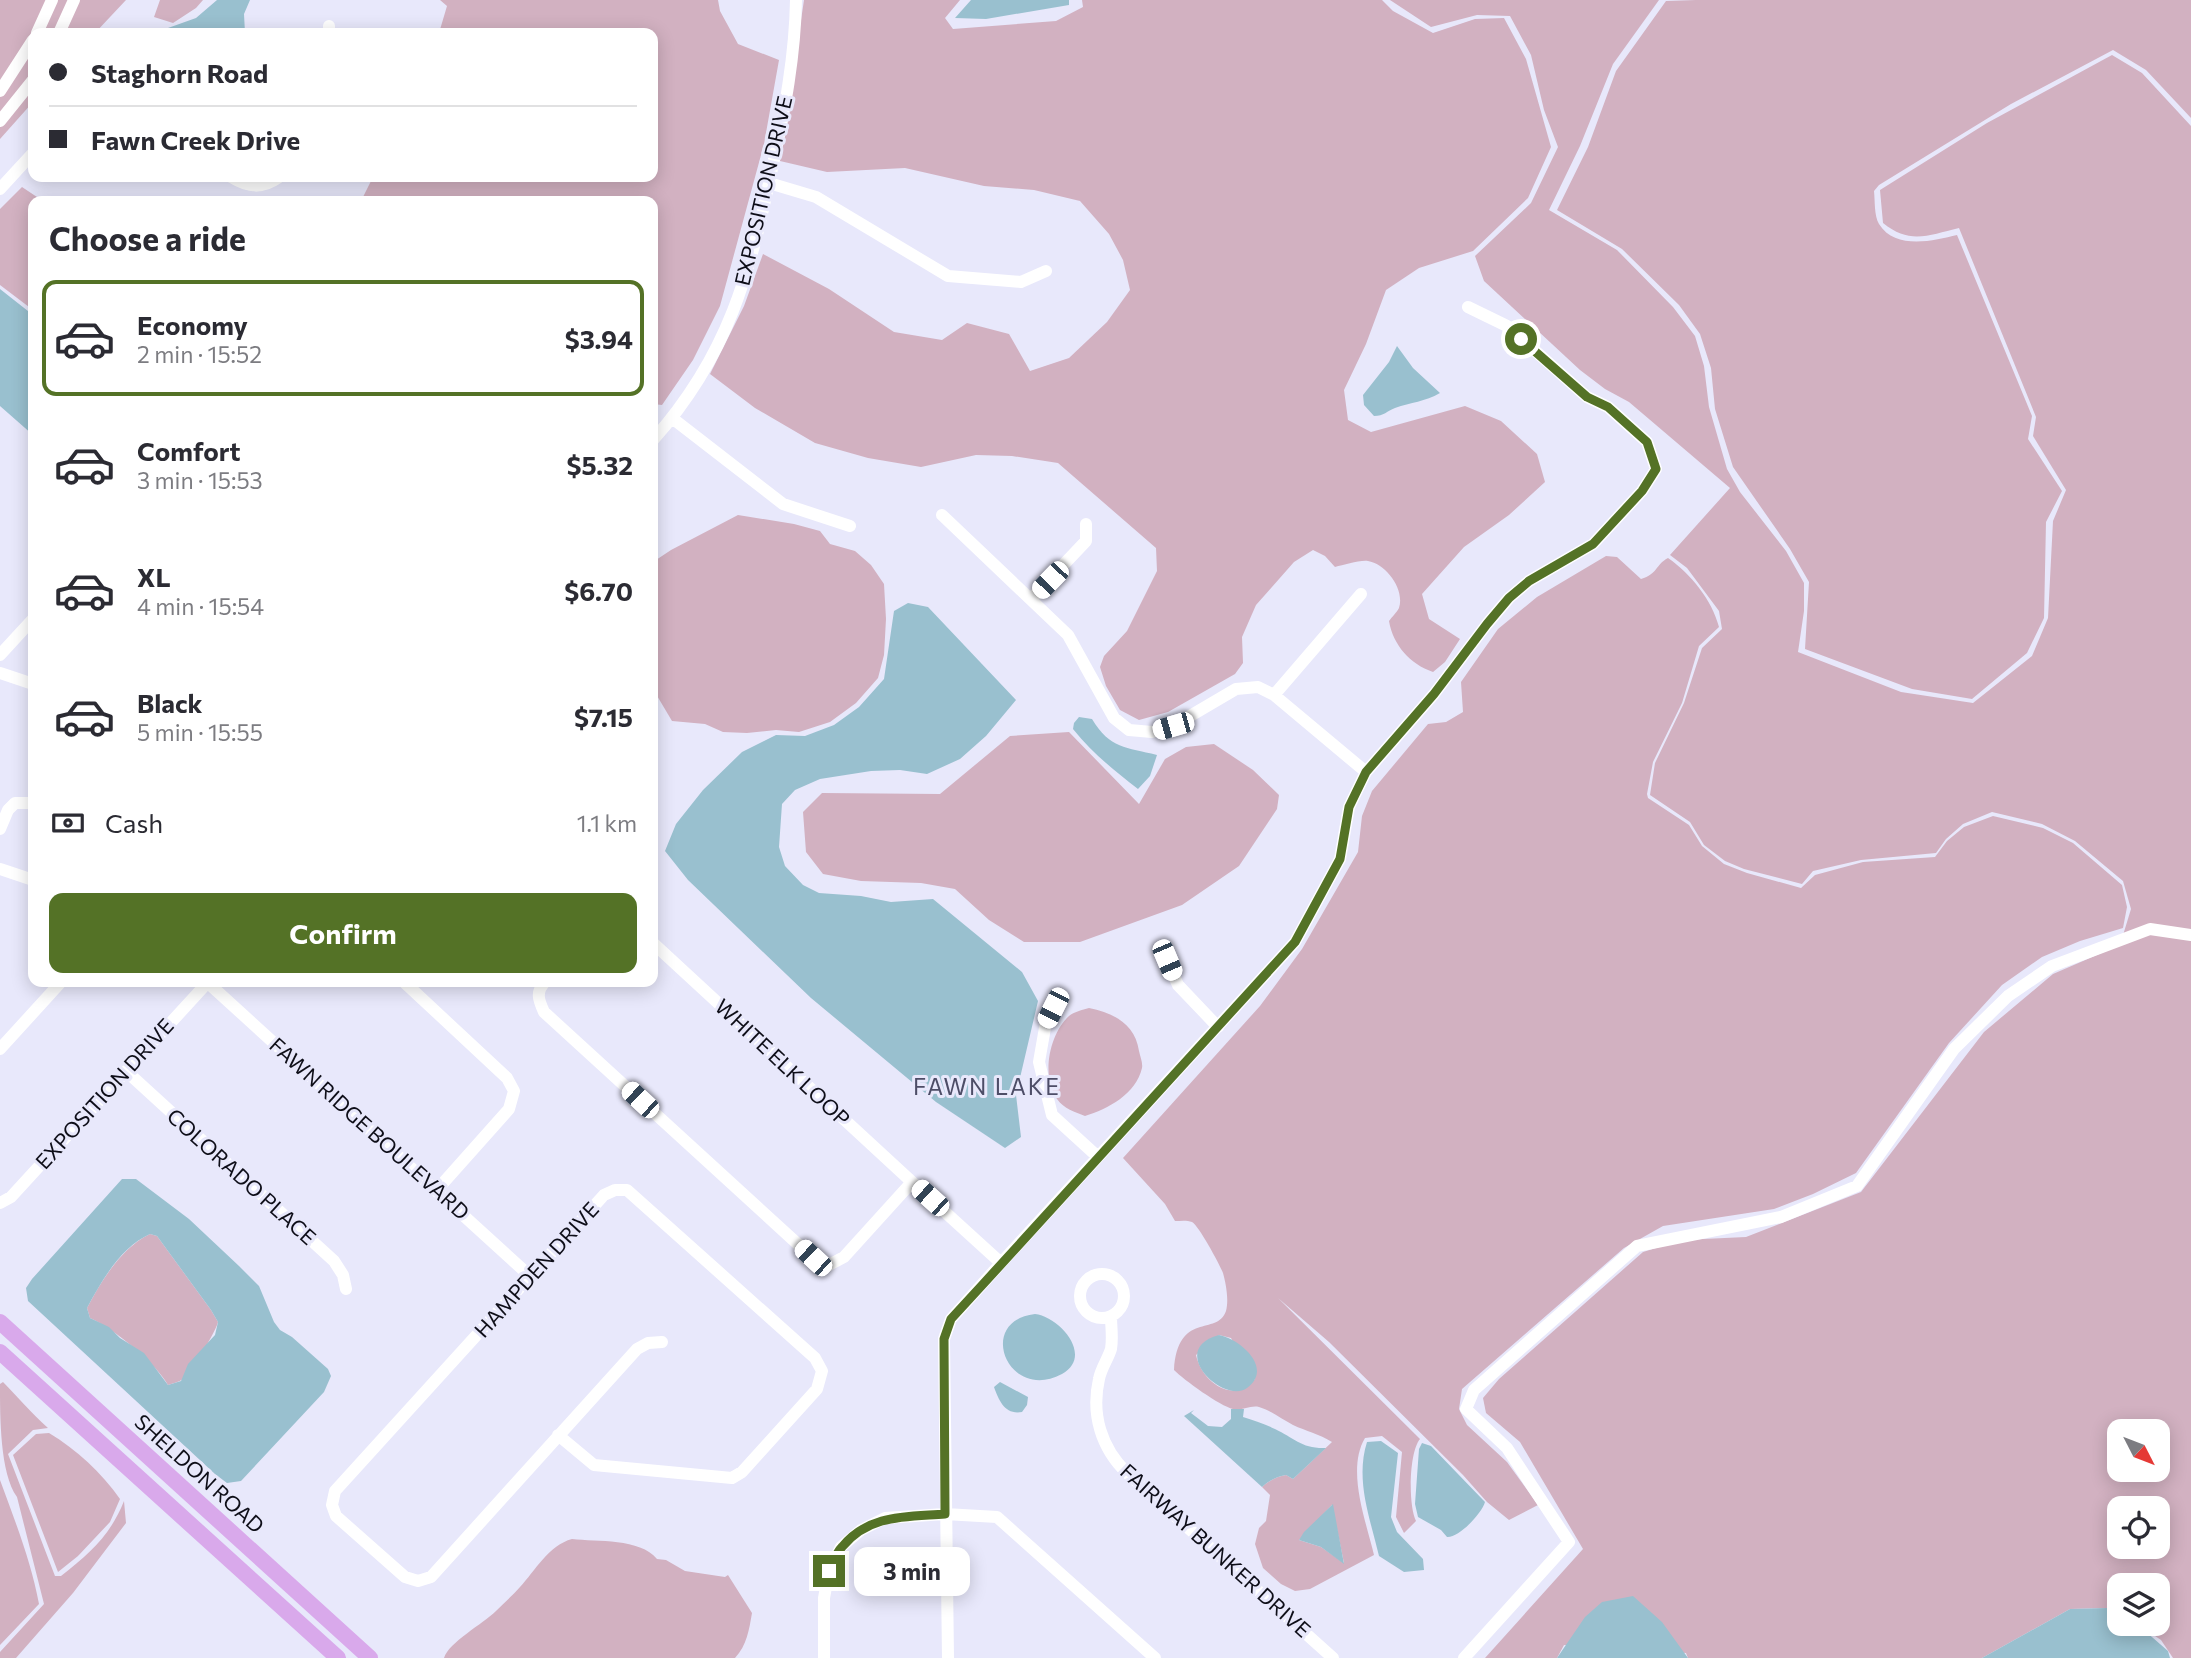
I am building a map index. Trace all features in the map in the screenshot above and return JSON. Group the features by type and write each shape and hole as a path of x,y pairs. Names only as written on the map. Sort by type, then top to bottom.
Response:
{"main road":[{"name":"SHELDON ROAD","path":"0,1322 370,1658"},
{"name":"SHELDON ROAD","path":"0,1352 338,1658"}],"street":[{"path":"39,28 52,0"},
{"path":"61,28 74,0"},
{"name":"EXPOSITION DRIVE","path":"658,434 705,369 734,310 754,249 792,65 796,0"},
{"path":"0,91 28,48"},
{"path":"0,121 28,86"},
{"path":"0,189 28,158"},
{"path":"243,182 252,186 272,182"},
{"path":"769,183 816,197 948,275 1021,282 1046,271"},
{"path":"948,1658 945,1330 951,1319 1295,942 1340,859 1349,807 1366,772 1434,694 1487,624 1509,598 1529,581 1593,544 1642,491 1656,469 1647,442 1608,407 1587,397 1507,326 1468,307"},
{"path":"672,418 783,504 850,526"},
{"path":"942,515 1068,635 1114,718 1129,730 1152,732 1173,726 1236,689 1258,687 1274,695 1366,772"},
{"path":"1031,599 1086,541 1086,524"},
{"path":"1274,695 1361,594"},
{"path":"0,655 28,624"},
{"path":"0,673 28,682"},
{"path":"0,829 8,810 15,803 28,803"},
{"path":"0,869 28,878"},
{"path":"1464,1658 1569,1542 1507,1448 1466,1409 1474,1390 1637,1246 1781,1217 1857,1186 1954,1049 2008,996 2052,967 2150,929 2191,935"},
{"name":"WHITE ELK LOOP","path":"658,948 1001,1263"},
{"path":"1167,960 1178,985 1218,1027"},
{"path":"0,1049 56,987"},
{"name":"EXPOSITION DRIVE","path":"0,1203 11,1197 202,987"},
{"name":"FAWN RIDGE BOULEVARD","path":"212,987 531,1277"},
{"path":"409,987 507,1079 514,1091 509,1109 436,1191"},
{"path":"540,987 538,998 544,1012 813,1258 827,1266 844,1257 912,1182"},
{"path":"1053,1008 1046,1022 1039,1062 1052,1115 1098,1157"},
{"name":"COLORADO PLACE","path":"126,1072 334,1261 343,1275 346,1289"},
{"name":"HAMPDEN DRIVE","path":"558,1436 594,1465 732,1479 743,1472 817,1390 822,1371 815,1358 627,1191 615,1190 604,1195 335,1491 332,1505 336,1516 405,1577 418,1581 432,1577 558,1436 637,1349 648,1343 662,1342"},
{"name":"FAIRWAY BUNKER DRIVE","path":"1111,1316 1110,1352 1099,1376 1096,1406 1097,1423 1110,1453 1127,1473 1333,1658"},
{"path":"824,1658 824,1598 829,1571 841,1547 861,1530 885,1518 945,1514 997,1517 1155,1658"}],"shaded area":[{"path":"0,0 126,0 100,28 28,28 28,108 0,139"},
{"path":"160,0 203,0 173,23 154,17"},
{"path":"440,0 718,0 720,11 738,44 779,60 764,144 720,306 693,360 662,405 658,405 658,196 364,196 370,182 658,182 658,28 440,28 447,6"},
{"path":"804,0 960,0 945,18 953,29 1056,21 1083,7 1082,0 1382,0 1393,11 1433,33 1475,19 1504,18 1526,59 1551,147 1528,198 1473,251 1419,268 1386,290 1366,344 1344,390 1348,420 1371,432 1465,406 1501,421 1537,454 1545,482 1509,515 1464,547 1422,594 1429,619 1460,639 1445,662 1433,672 1410,659 1399,646 1389,621 1399,608 1399,593 1387,572 1368,561 1335,567 1325,556 1313,550 1294,562 1256,605 1242,637 1243,663 1235,674 1168,712 1139,720 1120,710 1106,686 1100,667 1104,656 1127,631 1157,571 1156,548 1058,463 1012,456 976,455 921,467 868,458 815,443 755,408 710,374 744,306 763,254 829,289 894,332 942,340 967,323 1009,334 1030,371 1069,358 1107,322 1130,290 1123,260 1109,234 1080,201 1034,190 984,186 905,168 827,172 780,161"},
{"path":"1390,0 1659,0 1613,64 1580,146 1549,210 1617,250 1673,307 1695,336 1704,366 1709,407 1727,469 1740,492 1786,551 1804,583 1804,611 1798,652 1901,692 1973,703 2032,656 2048,618 2053,521 2066,490 2033,436 2036,417 1959,228 1920,236 1893,230 1883,223 1880,190 1987,123 2112,55 2142,73 2191,126 2191,1658 2173,1658 2161,1640 2155,1636 2170,1636 2170,1573 2107,1573 2107,1608 2070,1609 1982,1658 1688,1658 1686,1653 1564,1645 1557,1658 1485,1658 1583,1549 1520,1442 1486,1413 1483,1398 1499,1379 1643,1252 1682,1240 1746,1237 1861,1192 1984,1032 2053,974 2120,945 2131,909 2123,881 2075,841 2042,824 1992,812 1963,824 1946,839 1936,853 1861,860 1813,871 1802,884 1744,869 1725,861 1704,845 1690,822 1650,795 1655,763 1684,703 1702,648 1722,629 1719,611 1687,568 1670,555 1730,488 1629,402 1605,389 1580,370 1484,281 1475,256 1531,203 1558,147 1544,110 1531,55 1510,16 1477,15 1431,27"},
{"path":"2191,0 2191,118 2146,70 2113,50 2011,104 1879,185 1874,191 1877,221 1895,238 1915,242 1957,235 2032,416 2028,439 2062,491 2046,522 2044,618 2027,653 1972,699 1912,689 1805,649 1809,582 1790,549 1733,467 1715,409 1711,368 1700,334 1679,305 1622,249 1557,210 1588,147 1616,71 1666,1"},
{"path":"22,187 36,196 28,196 28,306 0,285 0,209"},
{"path":"738,515 820,531 830,544 855,551 871,565 884,584 884,655 878,678 856,703 830,722 799,732 723,732 705,724 672,721 658,697 658,559"},
{"path":"1606,556 1617,557 1641,579 1651,575 1668,558 1700,588 1719,627 1699,646 1682,703 1653,762 1647,794 1648,798 1689,825 1702,846 1724,864 1801,888 1815,875 1863,862 1935,857 1947,841 1964,827 1993,816 2043,828 2073,843 2122,885 2127,907 2123,928 2080,941 2042,957 2002,985 1949,1043 1856,1173 1774,1209 1663,1226 1624,1248 1462,1389 1459,1409 1467,1425 1507,1462 1538,1505 1509,1520 1487,1502 1329,1342 1278,1298 1420,1439 1416,1446 1411,1479 1416,1521 1404,1533 1396,1517 1402,1452 1382,1436 1365,1438 1357,1465 1357,1480 1374,1555 1310,1589 1295,1591 1281,1584 1263,1568 1255,1544 1259,1528 1266,1521 1270,1495 1262,1487 1282,1476 1293,1479 1332,1442 1259,1407 1227,1407 1174,1370 1177,1351 1183,1339 1198,1328 1215,1323 1226,1311 1224,1277 1214,1254 1195,1225 1190,1221 1175,1221 1165,1204 1123,1158 1260,1006 1302,949 1358,852 1362,816 1372,791 1428,724 1446,722 1463,712 1461,682 1498,629 1537,597","holes":["1219,1335 1231,1338 1255,1379 1246,1387 1237,1390 1220,1387 1199,1365 1196,1355","1332,1505 1344,1563 1321,1547 1299,1540"]},
{"path":"1069,732 1139,804 1165,759 1186,747 1214,744 1253,770 1279,795 1277,809 1239,866 1182,905 1080,942 1024,942 989,920 955,889 921,883 861,881 823,874 806,852 803,812 822,793 940,794 1010,736"},
{"path":"1089,1008 1107,1013 1128,1027 1137,1042 1142,1066 1139,1077 1127,1093 1112,1105 1085,1116 1066,1108 1057,1099 1052,1090 1048,1068 1052,1044 1062,1024 1071,1015"},
{"path":"150,1234 157,1236 218,1322 208,1343 187,1374 181,1380 168,1385 154,1366 133,1347 90,1318 87,1308 121,1256"},
{"path":"3,1382 48,1428 33,1430 8,1454 55,1576 61,1576 98,1543 124,1501 126,1523 73,1593 16,1658 0,1658 0,1652 44,1604 17,1497 11,1487 4,1460 0,1398 0,1384"},
{"path":"49,1433 88,1462 120,1499 110,1522 78,1556 58,1572 13,1455 36,1434"},
{"path":"0,1480 27,1557 39,1604 0,1645"},
{"path":"572,1539 629,1544 685,1571 725,1577 728,1575 752,1613 747,1637 739,1653 735,1658 444,1658 452,1646 511,1596 549,1553"}],"water":[{"path":"217,0 250,0 244,14 245,28 168,28 196,18"},
{"path":"971,0 1069,0 1069,5 986,19 955,18"},
{"path":"0,289 28,311 28,431 0,406"},
{"path":"1397,346 1413,368 1440,393 1374,416 1364,405 1363,395 1389,362"},
{"path":"908,603 928,607 1016,700 986,736 960,759 927,774 900,770 871,771 820,779 795,790 782,804 779,847 785,866 803,885 819,893 861,896 891,902 933,899 1022,972 1038,1001 1016,1095 1021,1137 1005,1148 936,1102 811,998 688,880 665,851 676,824 703,790 742,752 776,735 805,736 834,725 859,707 884,679 894,611"},
{"path":"1079,717 1092,719 1105,736 1120,745 1157,755 1150,776 1138,789 1080,738 1073,729"},
{"path":"122,1179 136,1179 189,1219 259,1286 280,1330 292,1337 328,1369 331,1376 324,1392 241,1481 227,1483 28,1301 26,1288","holes":["150,1234 157,1236 218,1322 215,1335 188,1364 181,1381 168,1385 144,1353 120,1338 109,1327 90,1318 87,1308 121,1256"]},
{"path":"1035,1314 1054,1322 1070,1338 1074,1348 1075,1357 1071,1366 1062,1374 1043,1380 1027,1378 1014,1370 1006,1358 1003,1344 1006,1330 1017,1320"},
{"path":"1219,1335 1244,1348 1256,1363 1257,1372 1247,1388 1237,1391 1225,1389 1204,1373 1198,1362 1198,1352 1204,1342"},
{"path":"1000,1382 1028,1397 1022,1412 1011,1411 1004,1406 994,1387"},
{"path":"1231,1409 1244,1409 1243,1417 1271,1427 1304,1445 1326,1448 1293,1479 1282,1476 1262,1487 1184,1416 1194,1410 1191,1413 1208,1426 1222,1427 1231,1419"},
{"path":"1381,1441 1398,1453 1391,1517 1397,1532 1423,1559 1424,1570 1404,1572 1379,1556 1365,1499 1363,1470 1367,1442"},
{"path":"1422,1443 1431,1446 1485,1502 1458,1534 1447,1537 1441,1530 1418,1517 1415,1504 1419,1449"},
{"path":"1333,1504 1344,1564 1321,1547 1299,1540"},
{"path":"1633,1596 1662,1622 1688,1658 1557,1658 1585,1617 1602,1602"},
{"path":"2107,1608 2107,1636 2151,1636 2168,1651 2170,1658 1982,1658 2070,1609"}],"district":[{"name":"FAWN LAKE","path":"987,1087"}],"route":[{"path":"829,1571 841,1547 861,1530 885,1518 945,1514 944,1339 951,1319 1295,942 1340,859 1349,807 1366,772 1434,694 1487,624 1509,598 1529,581 1593,544 1618,520 1656,469 1647,442 1608,407 1587,397 1521,339"}]}
